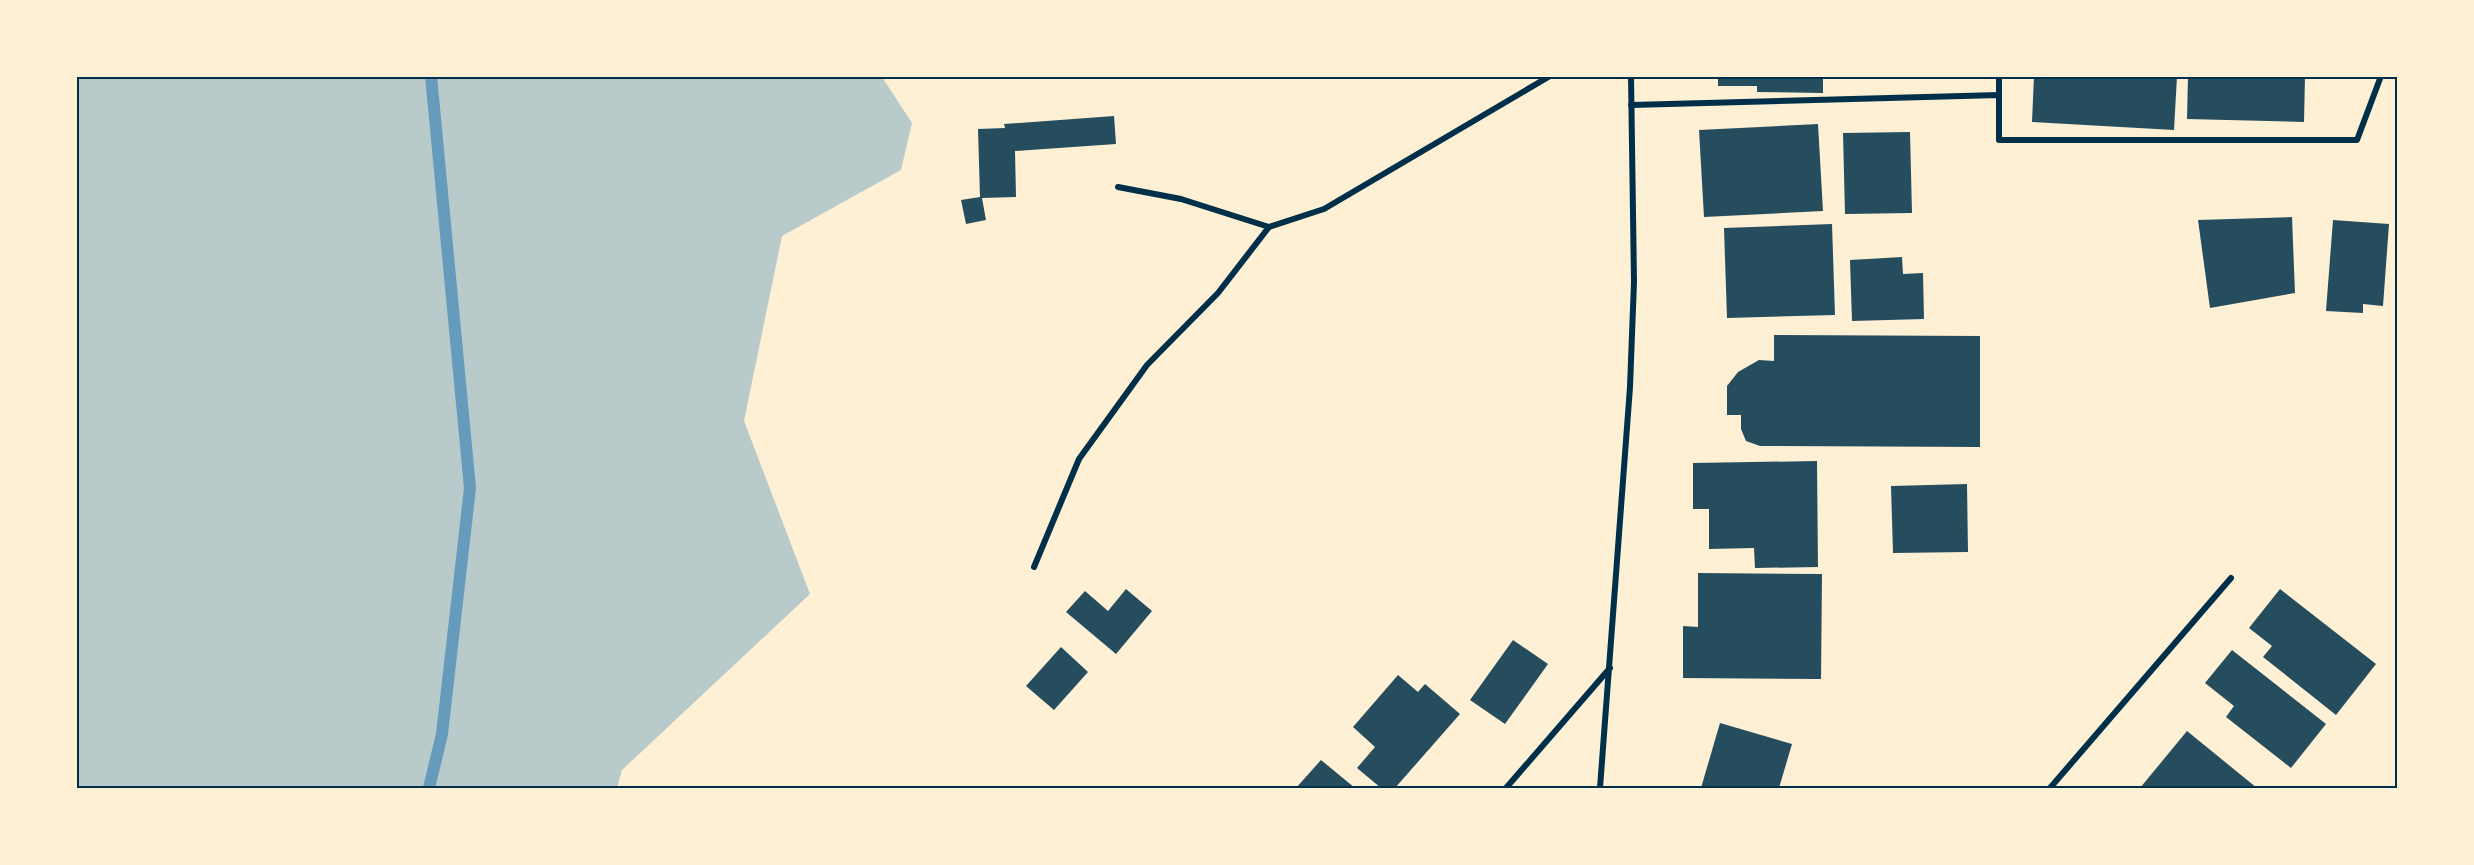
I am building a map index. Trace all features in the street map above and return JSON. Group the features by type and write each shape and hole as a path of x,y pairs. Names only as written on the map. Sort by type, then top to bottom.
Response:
{"street":[{"path":"1034,567 1079,459 1147,365 1218,293 1269,227 1324,210 1550,76"},
{"path":"1600,789 1630,387 1634,282 1631,76"},
{"path":"1999,76 1999,140 2357,140 2381,76"},
{"path":"1630,105 1999,95"},
{"path":"1118,187 1181,198 1269,227"},
{"path":"2050,789 2231,578"},
{"path":"1506,789 1610,668"}],"shaded area":[{"path":"76,77 882,77 912,123 901,170 782,236 744,421 810,594 622,770 617,788 77,788"}],"building":[{"path":"1718,76 1823,76 1823,93 1757,92 1757,86 1718,86"},
{"path":"2034,76 2177,76 2174,130 2032,122"},
{"path":"2188,76 2305,76 2304,122 2187,119"},
{"path":"1114,116 1116,144 1015,151 1016,197 982,198 986,220 966,224 961,200 980,197 978,129 1005,128 1004,124"},
{"path":"1818,124 1823,211 1704,217 1699,130"},
{"path":"1910,132 1912,213 1845,214 1843,133"},
{"path":"2292,217 2295,293 2210,308 2198,220"},
{"path":"2333,220 2389,224 2383,306 2363,304 2363,313 2326,311"},
{"path":"1832,224 1835,315 1727,318 1724,228"},
{"path":"1902,257 1903,274 1923,273 1924,319 1852,321 1850,260"},
{"path":"1774,335 1980,336 1980,447 1760,446 1746,441 1741,429 1741,415 1727,415 1727,386 1738,372 1759,360 1774,361"},
{"path":"1817,461 1818,567 1755,568 1754,548 1709,549 1709,509 1693,509 1693,463"},
{"path":"1967,484 1968,552 1893,553 1891,486"},
{"path":"1698,573 1822,574 1821,679 1683,678 1683,626 1698,627"},
{"path":"1126,589 1152,611 1116,654 1066,612 1085,591 1108,611"},
{"path":"2280,589 2376,664 2336,715 2263,657 2272,646 2249,628"},
{"path":"1513,640 1548,664 1505,724 1470,700"},
{"path":"1061,647 1088,672 1054,710 1026,686"},
{"path":"2232,650 2326,724 2291,768 2226,717 2234,706 2205,683"},
{"path":"1398,675 1418,692 1425,684 1460,714 1395,788 1381,788 1357,768 1375,747 1353,727"},
{"path":"1720,723 1792,744 1779,788 1701,788"},
{"path":"2187,731 2257,788 2140,788"},
{"path":"1321,760 1355,788 1296,788"}],"waterway":[{"path":"429,788 442,734 470,488 431,76"}]}
